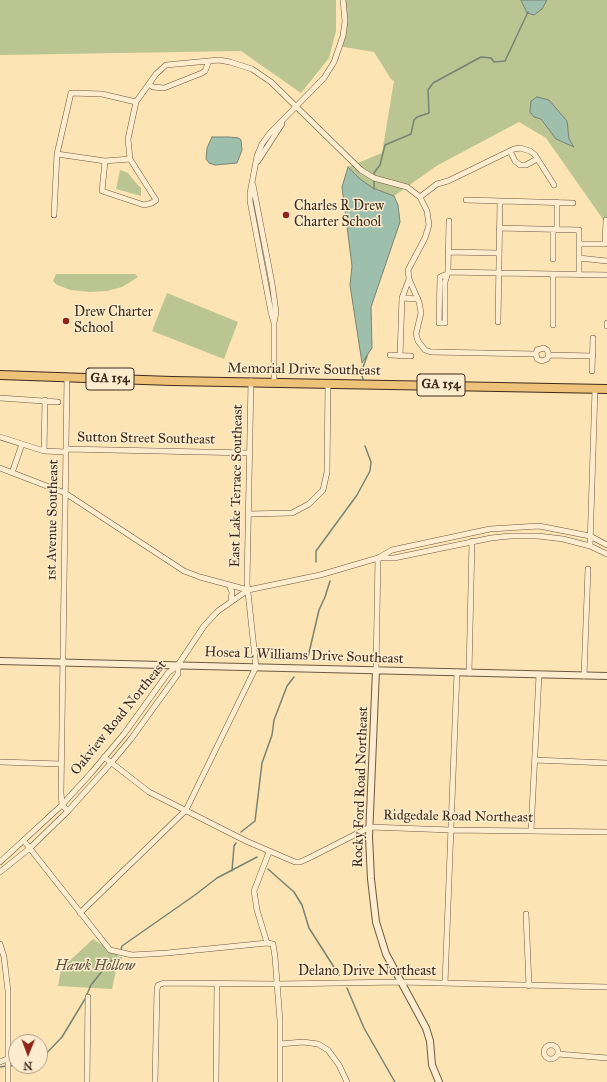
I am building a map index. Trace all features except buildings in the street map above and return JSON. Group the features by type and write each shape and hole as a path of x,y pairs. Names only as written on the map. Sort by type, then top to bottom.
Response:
{"main road":[{"name":"Memorial Drive Southeast","path":"0,375 607,389"}],"street":[{"path":"274,382 274,323 276,312 272,283 252,184 256,164 289,114 324,78 334,62 343,36 345,21 343,0"},
{"path":"150,84 164,88 202,73 205,71 209,61"},
{"path":"106,161 102,191 144,205 152,203 156,200 130,160 128,139 136,102 166,65 209,61 230,62 252,69 271,82 295,107 362,170 374,178 407,187 420,197 427,211 429,225 425,238 408,270 409,279 418,299 421,313 416,334 418,341 425,350 431,352 536,354"},
{"path":"54,215 57,154 71,94 102,94 136,102"},
{"path":"420,197 437,184 448,181 514,149 525,149 530,151 554,185"},
{"path":"510,151 515,161 520,165 526,165 537,159"},
{"path":"57,154 106,161 130,160"},
{"path":"466,200 573,203"},
{"path":"498,322 500,201"},
{"path":"552,258 557,202"},
{"path":"579,244 605,244 606,220"},
{"path":"439,323 445,323 449,221"},
{"path":"500,228 579,230 579,275"},
{"path":"448,252 499,253"},
{"path":"579,258 607,261"},
{"path":"448,273 607,275"},
{"path":"553,274 553,325"},
{"path":"400,356 402,298 409,279"},
{"path":"402,298 418,299"},
{"path":"592,371 593,338"},
{"path":"544,348 547,350 547,359 542,361 537,359 536,354 537,350 544,348"},
{"path":"548,354 593,356"},
{"path":"390,355 411,356"},
{"name":"1st Avenue Southeast","path":"62,805 61,764 67,377"},
{"name":"East Lake Terrace Southeast","path":"251,381 248,590 256,667"},
{"path":"249,514 292,513 309,504 323,490 327,472 328,383"},
{"path":"590,546 595,388"},
{"path":"0,398 58,402"},
{"path":"44,451 46,400"},
{"name":"Sutton Street Southeast","path":"0,437 44,451 249,452"},
{"path":"12,473 22,444"},
{"path":"0,468 65,493 184,571 248,590"},
{"path":"178,665 204,626 231,601 248,590 320,575 378,558 392,550 490,529 538,526 590,536 607,545"},
{"path":"378,558 394,558 472,541 510,536 538,536 563,539 590,546 607,554"},
{"path":"469,673 472,541"},
{"path":"376,670 378,558"},
{"path":"584,676 588,569"},
{"path":"229,585 232,592 231,601"},
{"name":"Hosea L Williams Drive Southeast","path":"0,661 607,676"},
{"name":"Oakview Road Northeast","path":"0,862 62,805 104,757 168,673 178,665"},
{"name":"Oakview Road Northeast","path":"0,872 30,848 68,811 111,763 131,739 178,674 178,665"},
{"path":"80,913 186,810 256,667"},
{"name":"Rocky Ford Road Northeast","path":"376,670 369,848 376,922 386,954 426,1028 430,1041 432,1065 439,1082"},
{"path":"445,983 457,672"},
{"path":"531,831 539,674"},
{"name":"Ridgedale Road Northeast","path":"104,757 150,792 269,852 294,862 300,862 370,827 451,830 607,832"},
{"path":"535,760 607,763"},
{"path":"0,762 61,764"},
{"path":"62,805 68,811"},
{"path":"24,841 105,946 117,952 132,955 167,954 267,943 273,944 278,984 280,1082"},
{"path":"267,943 257,910 254,891 269,852"},
{"path":"526,914 529,986"},
{"path":"0,944 7,981 8,1064 0,1062"},
{"name":"Delano Drive Northeast","path":"155,1082 157,990 160,983 278,984 400,982 607,987"},
{"path":"216,1082 217,984"},
{"path":"87,1082 88,997"},
{"path":"280,1044 303,1042 318,1044 328,1050 339,1065 348,1082"},
{"path":"558,1054 607,1058"}],"green space":[{"path":"0,0 336,0 336,31 329,58 301,93 241,51 0,55"},
{"path":"342,0 607,0 607,225 546,138 519,122 438,165 394,196 373,188 360,179 348,167 382,153 394,81 391,79 374,52 338,46 343,21"},
{"path":"120,170 128,173 141,188 141,196 116,189"},
{"path":"56,274 135,274 138,277 122,287 107,291 90,292 71,290 57,285 53,281"},
{"path":"167,293 238,322 224,359 152,331"},
{"name":"Hawk Hollow","path":"93,939 119,956 112,989 58,986 61,969"}],"shaded area":[{"path":"521,0 547,0 542,9 534,15 527,13"},
{"path":"537,97 549,100 567,121 569,139 574,147 556,139 541,119 534,117 530,112 531,101"},
{"path":"212,137 239,138 241,140 242,150 237,163 215,165 209,163 206,159 207,148"},
{"path":"348,167 360,179 373,188 394,196 398,205 400,222 371,307 372,348 362,363 350,285 352,266 342,187"}],"waterway":[{"path":"374,189 374,173 380,165 385,145 411,134 414,120 417,117 429,113 428,90 433,83 481,57 491,58 494,62 505,61 528,12"},
{"path":"363,379 361,373 367,356"},
{"path":"316,562 316,551 357,495 370,471 371,462 365,446"},
{"path":"308,657 319,610 330,581"},
{"path":"241,832 255,821 262,763 272,735 274,720 287,686 294,677"},
{"path":"232,871 234,846 236,843"},
{"path":"121,950 122,946 217,878 257,857"},
{"path":"268,869 294,892 302,905 309,928 339,975"},
{"path":"48,1052 62,1037 85,999 91,985 112,960 121,958"},
{"path":"347,988 364,1028 395,1082"},
{"path":"0,1067 6,1066"}],"place":[{"name":"Charles R Drew Charter School","path":"286,215"},
{"name":"Drew Charter School","path":"66,321"}]}
